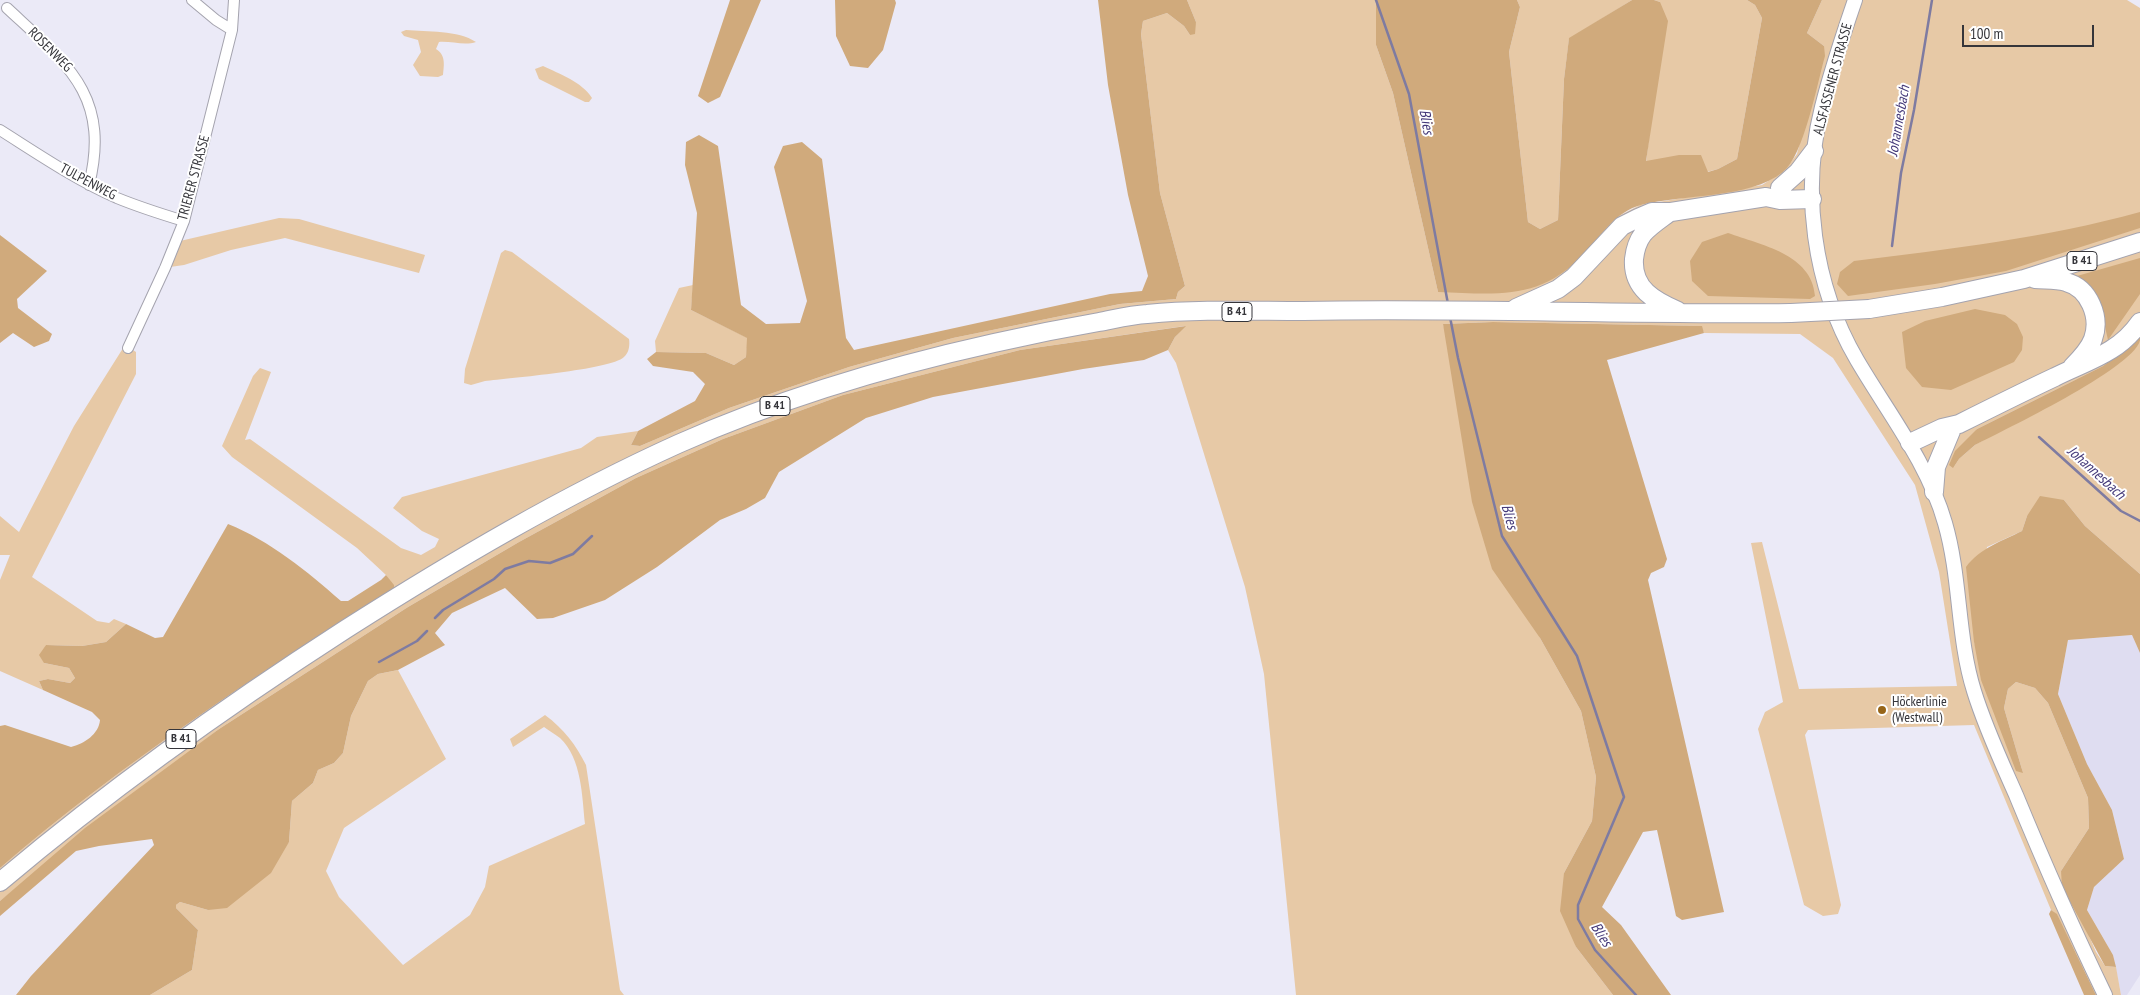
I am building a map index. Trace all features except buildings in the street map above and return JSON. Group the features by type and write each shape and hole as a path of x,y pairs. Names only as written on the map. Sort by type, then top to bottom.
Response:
{"highway":[{"path":"1773,193 1798,172 1814,151"},
{"path":"1507,310 1558,289 1574,277 1622,226 1652,212 1671,212 1773,193 1812,194"},
{"path":"1671,212 1652,225 1642,235 1635,248 1636,279 1644,292 1658,303 1685,314"},
{"name":"B 41","path":"0,882 112,792 204,723 433,575 574,495 681,443 755,413 848,380 951,352 1042,332 1145,314 1330,310 1507,310 1685,314 1791,313 1869,309 2024,279 2140,242"},
{"path":"2024,279 2067,282 2086,295 2091,305 2096,326 2094,338 2085,353 2070,369"},
{"path":"1913,448 2070,369 2097,359 2121,343 2140,322"},
{"path":"1934,492 1936,467 1955,428"}],"main road":[{"name":"ALSFASSENER STRASSE","path":"1856,0 1821,108 1814,151 1812,194 1818,256 1832,309 1855,357 1913,448 1934,492 1945,522 1952,550 1963,654 1974,693 2054,886 2105,995"}],"street":[{"path":"192,0 216,20 232,30"},
{"name":"TRIERER STRASSE","path":"128,348 162,275 184,220 232,30 234,0"},
{"name":"ROSENWEG","path":"8,8 66,63 85,91 92,109 96,150 89,184"},
{"name":"TULPENWEG","path":"0,130 67,173 89,184 118,198 184,220"}],"shaded area":[{"path":"730,0 761,0 720,97 708,103 698,96"},
{"path":"835,0 895,0 896,3 883,50 868,68 850,66 836,36"},
{"path":"1098,0 1187,0 1196,22 1195,34 1190,35 1184,26 1167,13 1143,21 1141,34 1160,193 1185,286 1178,292 1176,299 1120,304 953,338 849,367 729,408 640,446 631,445 638,431 695,401 705,384 693,372 653,366 647,359 656,352 706,353 734,365 746,357 747,338 691,310 697,213 685,165 686,142 699,135 718,146 741,305 766,324 800,323 807,301 774,167 783,146 802,142 822,159 846,338 854,350 1110,294 1142,291 1148,276 1128,195 1108,85"},
{"path":"1187,0 1376,0 1376,45 1393,93 1438,292 1584,254 1615,218 1640,205 1762,185 1784,171 1797,154 1824,46 1807,33 1822,0 2127,0 2140,8 2140,333 2124,350 2103,366 1977,429 1953,468 1959,459 1975,445 2129,354 2140,341 2140,574 2085,526 2064,500 2027,516 2022,531 1987,547 1974,642 2023,773 2004,708 2008,689 2016,682 2035,688 2048,703 2088,798 2089,828 2061,871 2096,952 2105,966 2116,967 2121,995 2096,995 2057,915 2051,910 1974,725 1808,730 1805,735 1841,905 1838,914 1823,916 1804,905 1758,729 1765,712 1783,702 1751,543 1762,542 1799,689 1957,686 1939,572 1915,485 1833,358 1800,334 1704,333 1701,326 1493,322 1443,324 1540,638 1581,711 1596,777 1592,821 1564,873 1576,947 1613,995 1296,995 1264,674 1245,587 1176,363 1168,350 1175,337 1185,326 1020,350 843,395 723,439 636,478 519,542 408,607 219,729 0,901 0,868 46,829 142,756 192,721 292,653 394,588 386,575 357,548 232,457 222,446 253,376 260,368 271,372 245,440 250,439 401,548 421,555 435,547 439,539 422,531 393,508 402,497 581,448 597,437 638,431 631,445 640,446 729,408 849,367 953,338 1120,304 1176,299 1178,292 1185,286 1160,193 1141,34 1143,21 1167,13 1184,26 1190,35 1196,22"},
{"path":"1376,0 1517,0 1520,7 1509,52 1528,222 1540,229 1558,220 1564,79 1569,38 1632,0 1654,0 1660,2 1668,21 1646,161 1679,155 1701,155 1708,172 1737,159 1762,18 1755,5 1747,0 1822,0 1807,33 1824,46 1825,56 1809,118 1797,151 1791,163 1783,172 1769,181 1734,191 1658,202 1632,208 1616,219 1568,269 1551,280 1535,287 1517,291 1480,294 1438,292 1393,93 1376,45"},
{"path":"1517,0 1632,0 1569,39 1564,79 1558,220 1540,229 1528,222 1509,52 1520,7"},
{"path":"1654,0 1747,0 1755,5 1762,18 1737,159 1718,169 1707,172 1646,162 1660,2"},
{"path":"406,30 451,33 476,42 467,44 439,42 436,49 443,57 443,75 438,77 420,76 413,65 421,52 418,40 404,36 401,32"},
{"path":"543,66 577,83 592,98 589,102 585,102 539,79 535,69"},
{"path":"2140,212 2140,228 2006,271 1935,284 1848,296 1837,284 1840,272 1854,261 2034,236"},
{"path":"279,218 299,219 425,255 419,273 285,238 231,250 184,265 170,267 180,241"},
{"path":"1728,233 1769,247 1795,261 1805,270 1812,282 1815,296 1810,299 1708,296 1692,281 1690,261 1702,242"},
{"path":"0,235 47,271 17,299 18,308 52,334 49,341 34,347 13,333 0,343"},
{"path":"505,250 512,252 629,339 629,349 626,355 615,362 580,370 485,381 471,385 464,383 465,369 501,253"},
{"path":"2140,258 2140,294 2108,340 2099,300 2077,276"},
{"path":"693,285 691,310 748,338 746,357 734,365 706,353 656,352 655,341 679,288"},
{"path":"1975,309 2005,315 2017,324 2023,337 2022,350 2014,362 1951,390 1922,387 1906,368 1902,332 1925,321"},
{"path":"1493,322 1702,326 1704,333 1607,360 1667,559 1664,567 1651,573 1648,580 1724,912 1682,920 1676,916 1657,830 1643,832 1602,907 1621,925 1671,995 1613,995 1576,947 1560,911 1564,873 1592,821 1596,777 1581,711 1540,638 1492,569 1472,502 1443,324"},
{"path":"1186,326 1175,337 1168,350 1144,360 1083,369 933,397 866,418 779,472 765,498 746,509 720,520 657,567 605,600 553,618 537,619 505,588 452,613 435,633 445,645 398,670 378,674 368,681 351,716 343,753 334,763 318,770 313,783 292,801 289,842 271,873 227,908 208,910 180,902 176,905 176,908 198,930 192,970 150,995 16,995 31,976 154,845 152,839 76,851 0,916 0,901 85,828 219,729 408,607 519,542 636,478 723,439 843,395 1020,350"},
{"path":"2140,333 2140,341 2131,353 2114,367 2065,398 1975,445 1959,459 1953,468 1949,465 1955,451 1977,429 2103,366 2124,350"},
{"path":"125,345 136,352 136,374 32,577 97,621 109,623 114,619 126,624 106,642 82,646 46,645 44,663 69,668 75,678 70,683 48,679 39,681 43,690 0,671 0,580 10,555 0,555 0,516 19,532 74,426"},
{"path":"2040,496 2064,500 2085,526 2140,574 2140,653 2132,635 2068,640 2058,694 2087,764 2112,810 2124,859 2094,887 2087,910 2113,955 2116,967 2105,966 2062,887 2061,871 2089,828 2088,798 2048,703 2035,688 2016,682 2008,689 2004,708 2023,773 2016,771 1981,680 1974,642 1966,567 1985,550 2022,531 2027,516"},
{"path":"228,524 273,548 341,601 348,601 386,575 394,585 394,588 292,653 142,756 46,829 0,868 0,726 5,725 71,747 90,738 97,730 100,720 92,712 43,690 39,681 48,679 70,683 75,678 69,668 44,663 39,655 46,645 82,646 106,642 126,624 155,638 163,637"},
{"path":"2132,635 2140,653 2140,975 2127,995 2121,995 2113,955 2087,910 2094,887 2124,859 2112,810 2087,764 2058,694 2068,640"},
{"path":"398,670 446,759 344,828 326,871 339,897 403,965 470,915 485,887 489,866 585,824 582,790 577,767 573,756 560,738 544,727 513,747 510,739 545,715 569,738 586,765 620,990 624,995 150,995 192,970 198,930 176,908 176,905 180,902 208,910 289,842 292,801 313,783 318,770 334,763 343,753 351,716 368,681 378,674"},
{"path":"2051,910 2057,914 2096,995 2084,995 2049,914"}],"waterway":[{"name":"Blies","path":"1376,0 1409,94 1448,304"},
{"name":"Johannesbach","path":"1892,246 1901,173 1914,110 1932,0"},
{"name":"Blies","path":"1450,317 1458,358 1502,536 1577,656 1624,797 1578,905 1578,919 1595,950 1636,995"},
{"name":"Johannesbach","path":"2039,437 2121,511 2140,521"},
{"path":"435,618 443,610 494,579 505,569 529,561 550,563 573,554 592,536"},
{"path":"379,662 417,641 427,631"}],"place":[{"name":"Höckerlinie (Westwall)","path":"1882,710"}]}
